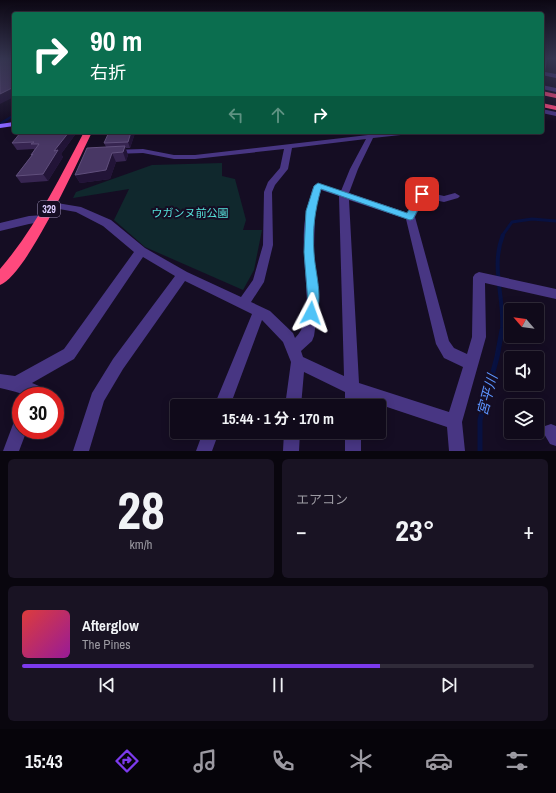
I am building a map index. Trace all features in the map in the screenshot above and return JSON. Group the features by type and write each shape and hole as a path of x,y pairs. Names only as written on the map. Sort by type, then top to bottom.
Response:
{"highway":[{"path":"544,93 556,96"},
{"path":"544,97 556,99"},
{"path":"544,101 556,104"},
{"path":"544,105 556,108"},
{"name":"329","path":"0,279 19,256 44,219 82,153 87,134"}],"street":[{"path":"544,87 556,90"},
{"path":"544,111 556,114"},
{"path":"0,126 12,124"},
{"path":"103,152 135,151 174,157 195,157 288,148 385,134"},
{"path":"353,399 345,194 354,169 372,135"},
{"path":"243,304 258,282 268,245 268,192 271,184 284,169 288,148"},
{"path":"295,355 307,336 313,302 309,252 310,211 318,186 410,217"},
{"path":"455,196 444,199 422,194 410,217 443,344 449,353 471,363"},
{"path":"52,205 78,209 107,223 141,251 183,275 266,315 288,338 295,355 293,399"},
{"path":"0,227 29,220 44,219"},
{"path":"16,384 69,354 141,251"},
{"path":"82,451 97,398 118,364 183,275"},
{"path":"456,451 454,422 479,337 479,277 556,294"},
{"path":"225,399 259,312"},
{"path":"295,355 353,388 454,422"},
{"path":"0,381 24,387"},
{"path":"11,451 16,439"},
{"path":"204,451 208,439"},
{"path":"291,451 292,439"},
{"path":"353,439 353,451"}],"green space":[{"name":"ウガンヌ前公園","path":"222,163 222,176 235,179 246,220 243,230 262,230 254,270 243,290 145,247 114,220 129,189 73,198 76,192 152,165"}],"building":[{"path":"0,80 12,80 12,88 0,94"},
{"path":"19,134 67,134 54,151 58,150 43,174 16,176 39,144 31,144 34,142 12,143"},
{"path":"108,134 130,134 128,142 104,143"},
{"path":"125,146 123,152 112,153 106,170 75,175 87,148"}],"waterway":[{"path":"0,124 12,116"},
{"name":"宮平川","path":"502,236 512,222 532,219 556,221"},
{"name":"宮平川","path":"502,330 502,307 498,259 499,247 503,235"},
{"name":"宮平川","path":"480,451 480,420 497,357 502,330"}],"route":[{"path":"311,313 313,302 309,252 310,211 318,186 410,217 422,194"}]}
